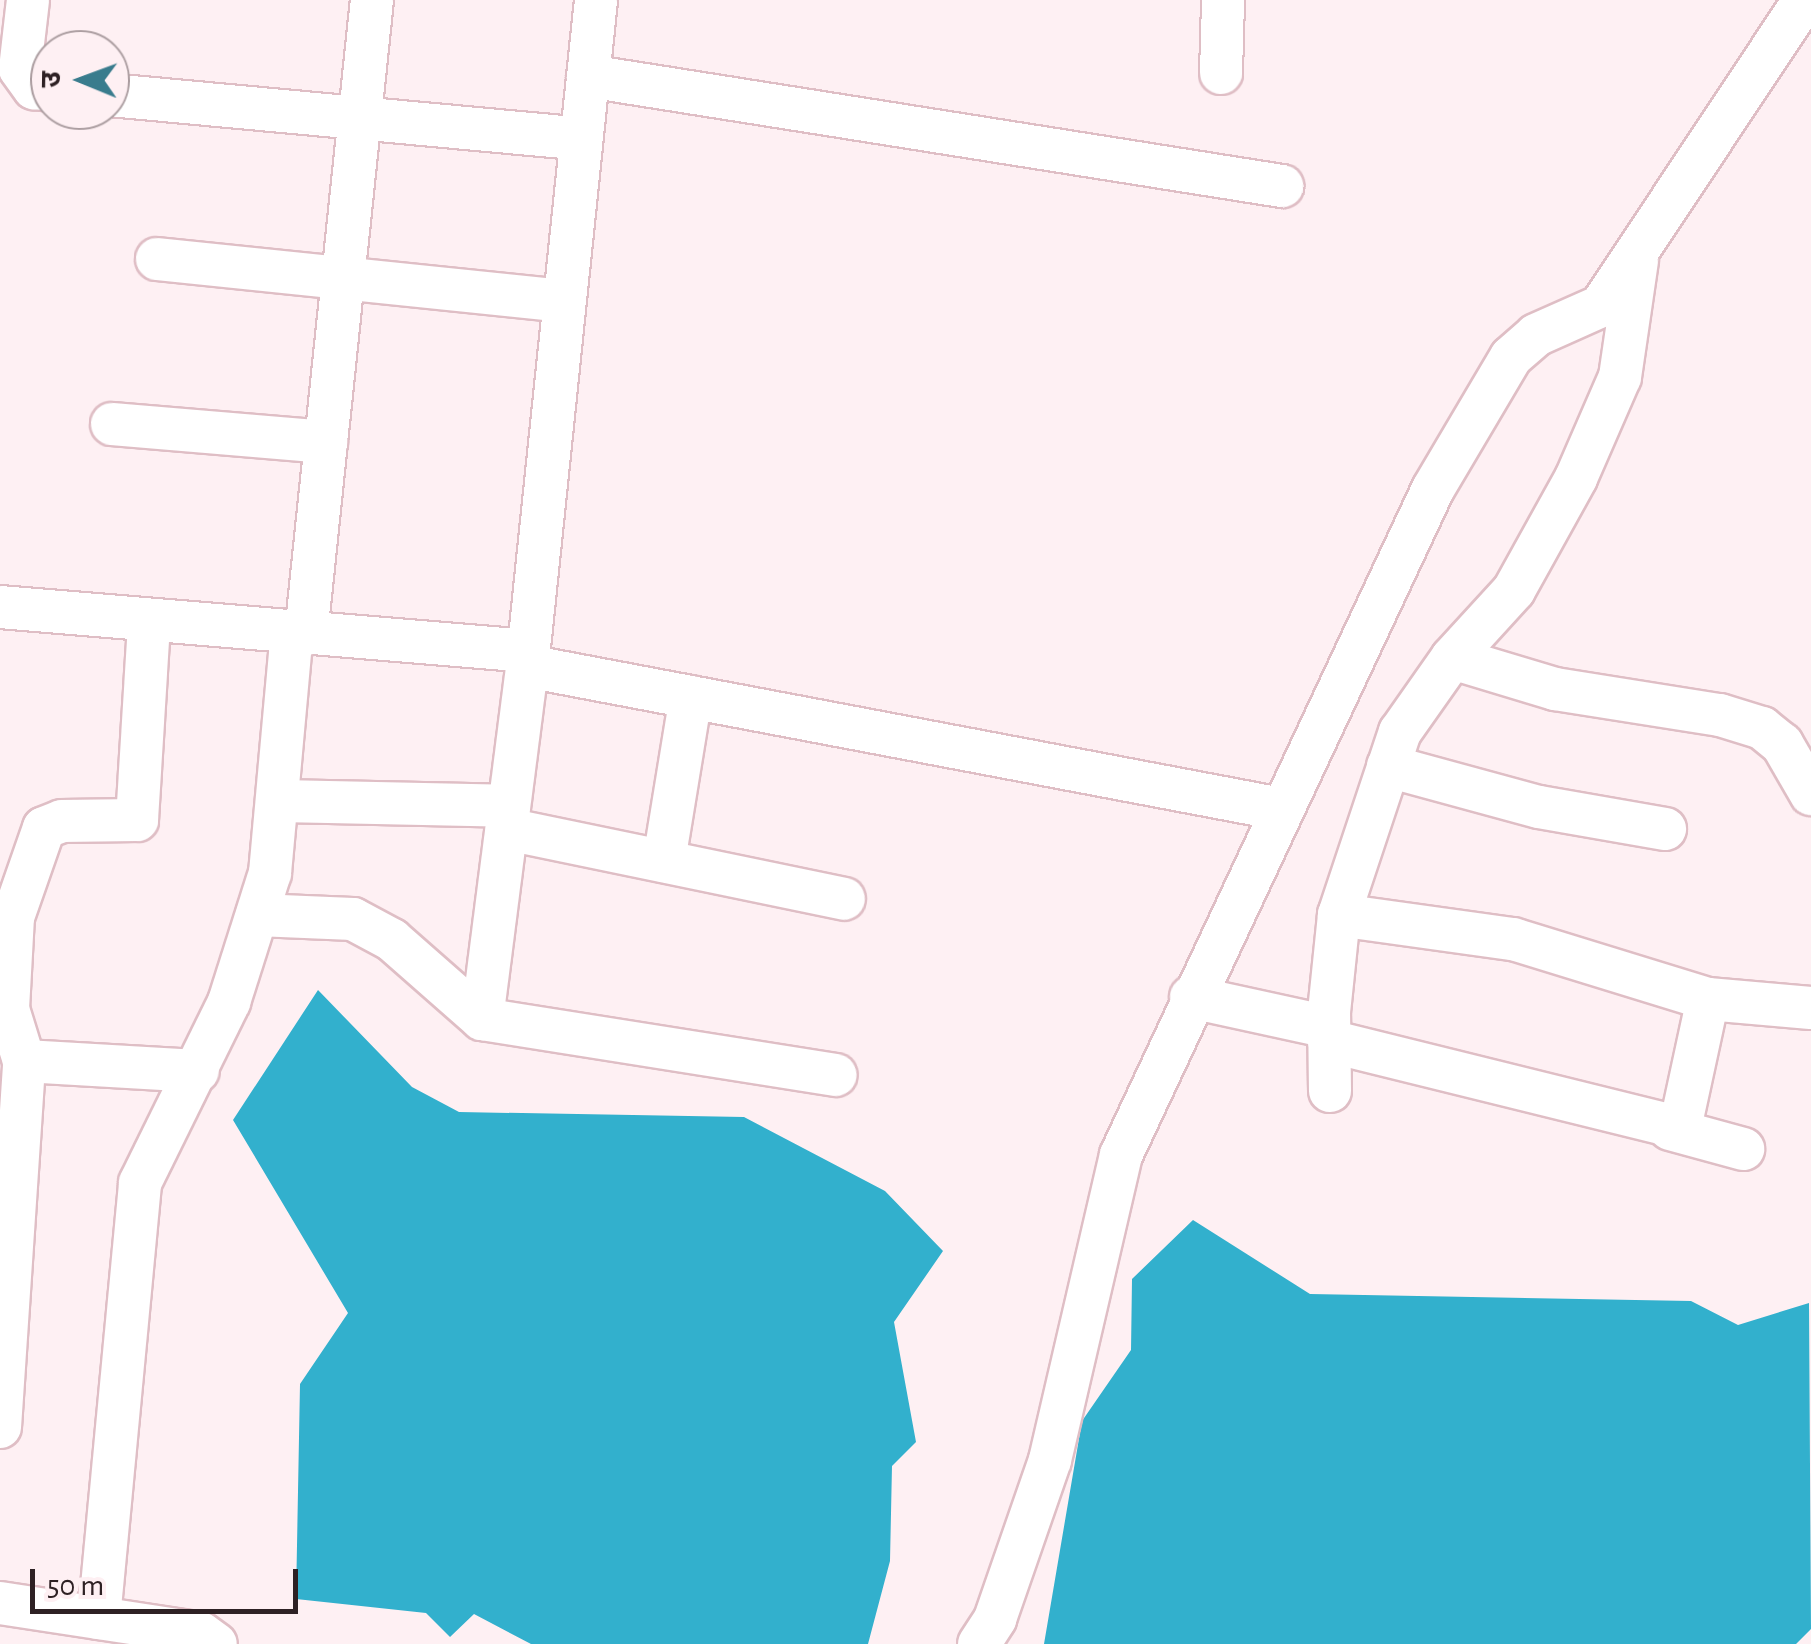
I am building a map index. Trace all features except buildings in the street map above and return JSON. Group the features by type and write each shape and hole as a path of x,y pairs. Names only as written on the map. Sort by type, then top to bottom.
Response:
{"street":[{"path":"28,0 20,69 30,83"},
{"path":"99,1618 140,1184 198,1071 270,873 326,442 372,0"},
{"path":"482,1018 527,658 596,0"},
{"path":"1220,74 1223,0"},
{"path":"979,1644 995,1619 1050,1460 1122,1156 1191,998 1433,489 1511,357 1536,335 1601,306 1804,0"},
{"path":"588,76 1282,186"},
{"path":"130,97 581,138"},
{"path":"1330,1091 1329,1034 1339,916 1400,732 1452,658 1514,590 1576,478 1620,376 1639,250"},
{"path":"157,259 564,301"},
{"path":"112,424 326,442"},
{"path":"0,607 527,658 860,734 1281,809"},
{"path":"0,1427 24,1060 8,1008 13,917 44,828 62,821 137,820 149,622"},
{"path":"1452,658 1539,685 1762,728 1782,744 1811,794"},
{"path":"664,861 691,696"},
{"path":"1388,766 1539,806 1665,829"},
{"path":"278,801 508,817 664,861 844,899"},
{"path":"257,915 354,920 392,940 482,1018 836,1075"},
{"path":"1339,916 1513,938 1708,999 1811,1008"},
{"path":"1191,998 1743,1148"},
{"path":"1670,1129 1685,1125 1708,999"},
{"path":"24,1060 198,1071"},
{"path":"0,1603 202,1634 216,1644"}],"water":[{"path":"318,990 412,1087 459,1112 744,1117 885,1191 943,1251 894,1322 916,1442 892,1466 890,1561 868,1644 531,1644 474,1614 450,1637 426,1613 296,1599 300,1384 348,1313 233,1120"},
{"path":"1193,1220 1310,1294 1691,1301 1738,1325 1809,1303 1811,1629 1796,1644 1044,1644 1082,1421 1131,1350 1132,1279"}]}
